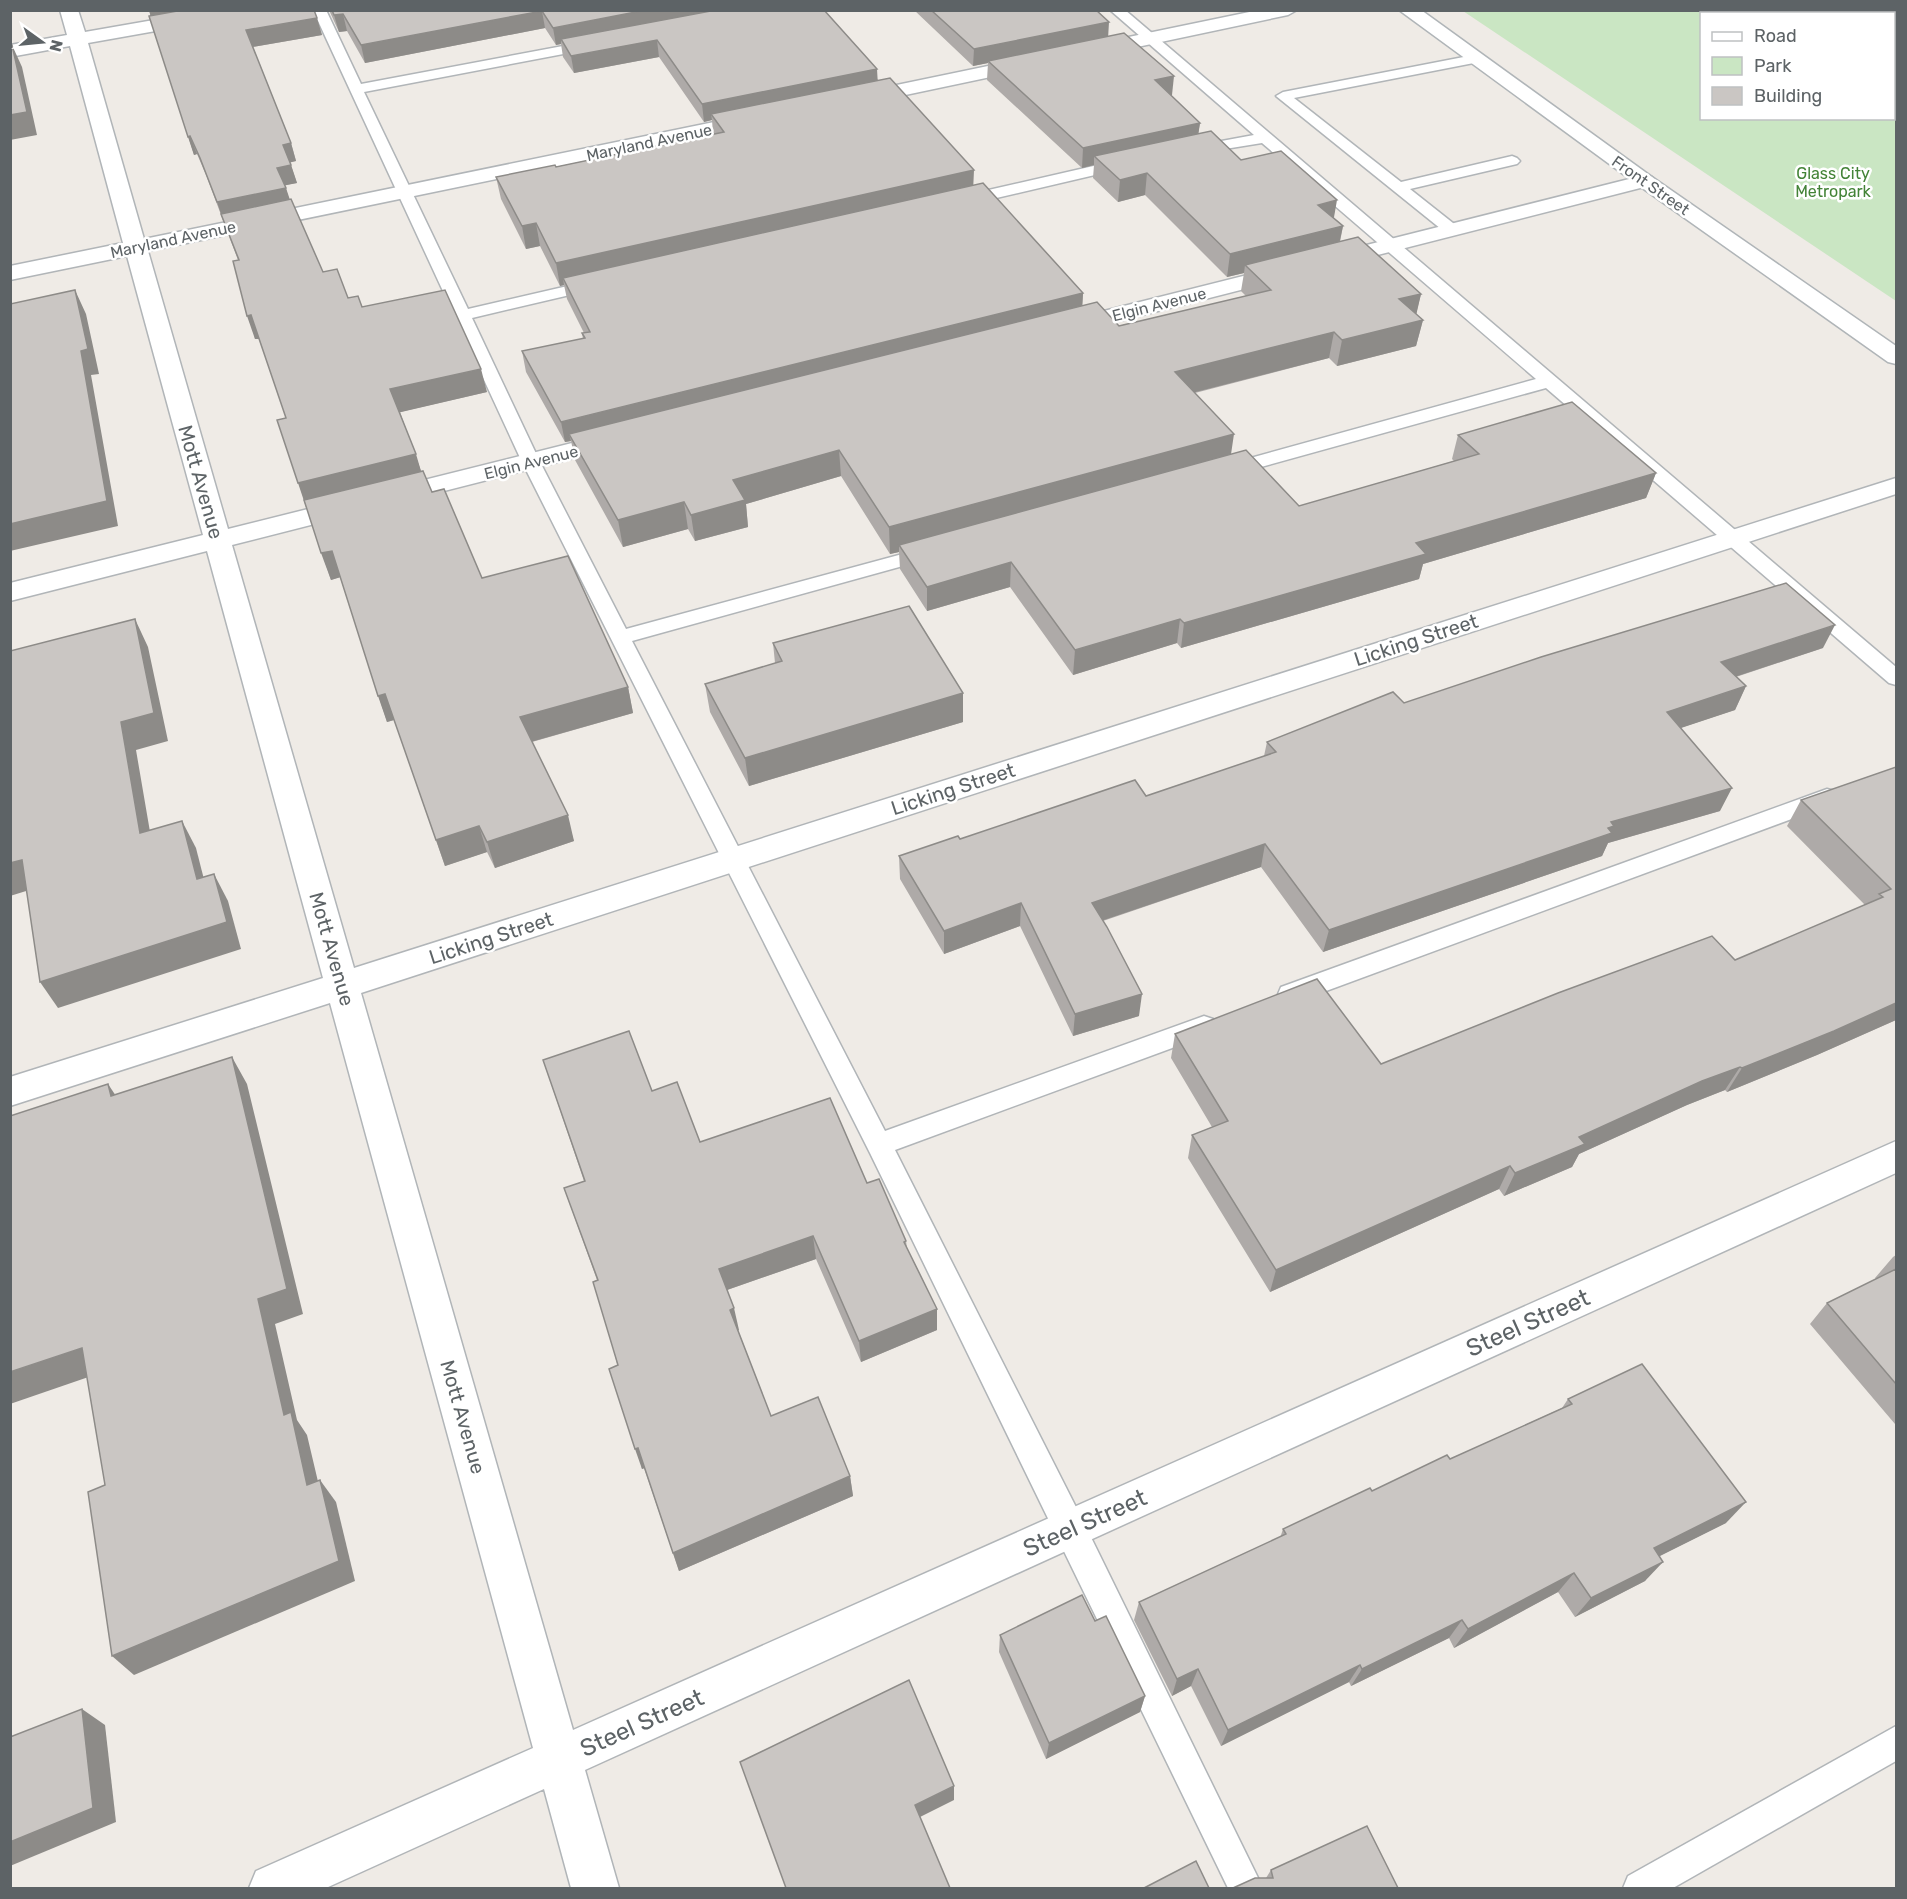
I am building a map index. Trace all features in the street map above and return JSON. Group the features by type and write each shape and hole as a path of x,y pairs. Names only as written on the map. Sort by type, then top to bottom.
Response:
{"street":[{"path":"10,51 73,25 246,10"},
{"path":"1068,56 1288,10"},
{"name":"Front Street","path":"1408,10 1645,182 1896,357"},
{"name":"Mott Avenue","path":"73,25 595,1888"},
{"path":"835,104 1045,60"},
{"name":"Maryland Avenue","path":"10,273 777,116"},
{"name":"Elgin Avenue","path":"1042,333 1645,182"},
{"name":"Elgin Avenue","path":"10,592 636,435"},
{"name":"Licking Street","path":"10,1092 1896,486"},
{"name":"Steel Street","path":"273,1888 559,1761 1896,1156"}],"lane":[{"path":"319,10 531,462 879,1145 1246,1888"},
{"path":"1116,10 1896,678"},
{"path":"356,89 613,41"},
{"path":"1452,230 1282,96 1474,59"},
{"path":"1179,152 1265,138"},
{"path":"946,204 1144,160"},
{"path":"1399,187 1512,161"},
{"path":"463,315 612,281"},
{"path":"1206,476 1550,381"},
{"path":"621,637 954,546"},
{"path":"1270,1002 1852,788"},
{"path":"879,1145 1225,1018"},
{"path":"1640,1888 1896,1743"}],"green space":[{"name":"Glass City Metropark","path":"1463,11 1896,11 1896,301"}],"building":[{"path":"183,10 314,10 317,18 246,30 291,143 283,145 291,165 277,168 286,188 217,202 200,158 190,136 188,137 149,16"},
{"path":"332,10 646,10 553,28 542,11 361,45 343,14 334,15"},
{"path":"716,10 824,10 877,69 702,104 657,40 571,56 561,39"},
{"path":"931,10 1096,10 1109,22 974,49"},
{"path":"1124,33 1174,76 1155,80 1200,123 1083,148 988,61"},
{"path":"10,45 12,45 27,112 10,115"},
{"path":"890,78 974,170 556,263 536,223 522,226 496,177 555,165 556,167 724,132 711,114"},
{"path":"1211,131 1241,160 1281,151 1337,200 1318,205 1343,226 1230,254 1147,173 1120,180 1094,156"},
{"path":"983,183 1083,293 561,422 522,351 585,338 582,333 590,332 563,278"},
{"path":"291,199 323,272 337,269 348,298 358,296 362,307 445,290 481,369 390,389 416,454 298,483 277,420 286,418 251,315 247,316 233,261 239,260 221,214"},
{"path":"1358,237 1421,294 1399,299 1423,320 1342,340 1334,332 1175,372 1234,434 889,527 839,450 733,480 745,500 691,515 684,502 618,520 569,434 1097,302 1119,326 1271,290 1245,265"},
{"path":"75,290 88,349 81,351 107,501 10,524 10,304"},
{"path":"1572,402 1656,473 1416,543 1426,554 1184,623 1180,619 1075,650 1011,562 927,587 899,545 1246,450 1299,506 1479,454 1458,435"},
{"path":"423,471 432,492 444,489 482,578 568,556 628,687 520,717 568,815 487,842 479,826 436,840 385,694 378,696 332,551 321,553 304,500"},
{"path":"1786,583 1835,625 1721,662 1746,686 1667,712 1732,788 1611,822 1614,826 1608,828 1612,833 1329,930 1265,844 1092,903 1142,994 1075,1014 1021,903 944,931 899,856 958,836 960,839 1135,780 1146,796 1276,752 1267,742 1393,692 1404,703 1541,657"},
{"path":"909,606 963,693 745,758 705,684 782,661 773,643"},
{"path":"135,619 154,713 121,722 140,833 182,821 197,879 214,874 227,922 40,982 22,860 10,863 10,651"},
{"path":"1896,767 1896,1003 1742,1068 1702,1081 1579,1137 1585,1144 1515,1173 1510,1166 1276,1270 1192,1135 1228,1121 1175,1034 1317,979 1381,1064 1558,993 1712,936 1735,960 1883,897 1879,894 1891,889 1801,800"},
{"path":"629,1031 652,1091 677,1082 700,1142 830,1098 867,1183 879,1179 906,1241 904,1242 937,1309 859,1341 813,1236 719,1269 734,1308 730,1310 771,1416 818,1397 850,1476 673,1553 609,1369 618,1365 593,1282 598,1280 564,1188 585,1181 543,1060"},
{"path":"232,1057 287,1289 258,1299 284,1415 291,1412 307,1485 320,1480 339,1561 112,1656 88,1492 105,1485 82,1348 10,1372 10,1116 108,1084 111,1096"},
{"path":"1896,1269 1896,1384 1827,1303"},
{"path":"1642,1364 1746,1502 1654,1548 1663,1562 1591,1598 1574,1573 1468,1629 1462,1620 1362,1669 1360,1665 1228,1730 1198,1669 1177,1679 1139,1602 1286,1534 1283,1529 1370,1488 1372,1491 1447,1455 1450,1459 1572,1404 1568,1399"},
{"path":"1082,1595 1095,1621 1106,1616 1145,1696 1049,1743 1000,1635"},
{"path":"909,1680 954,1786 915,1805 950,1888 786,1888 740,1762"},
{"path":"82,1709 93,1808 10,1842 10,1737"},
{"path":"1367,1826 1398,1888 1233,1888 1255,1878 1273,1878 1271,1870"},
{"path":"1196,1861 1209,1888 1144,1888"}]}
